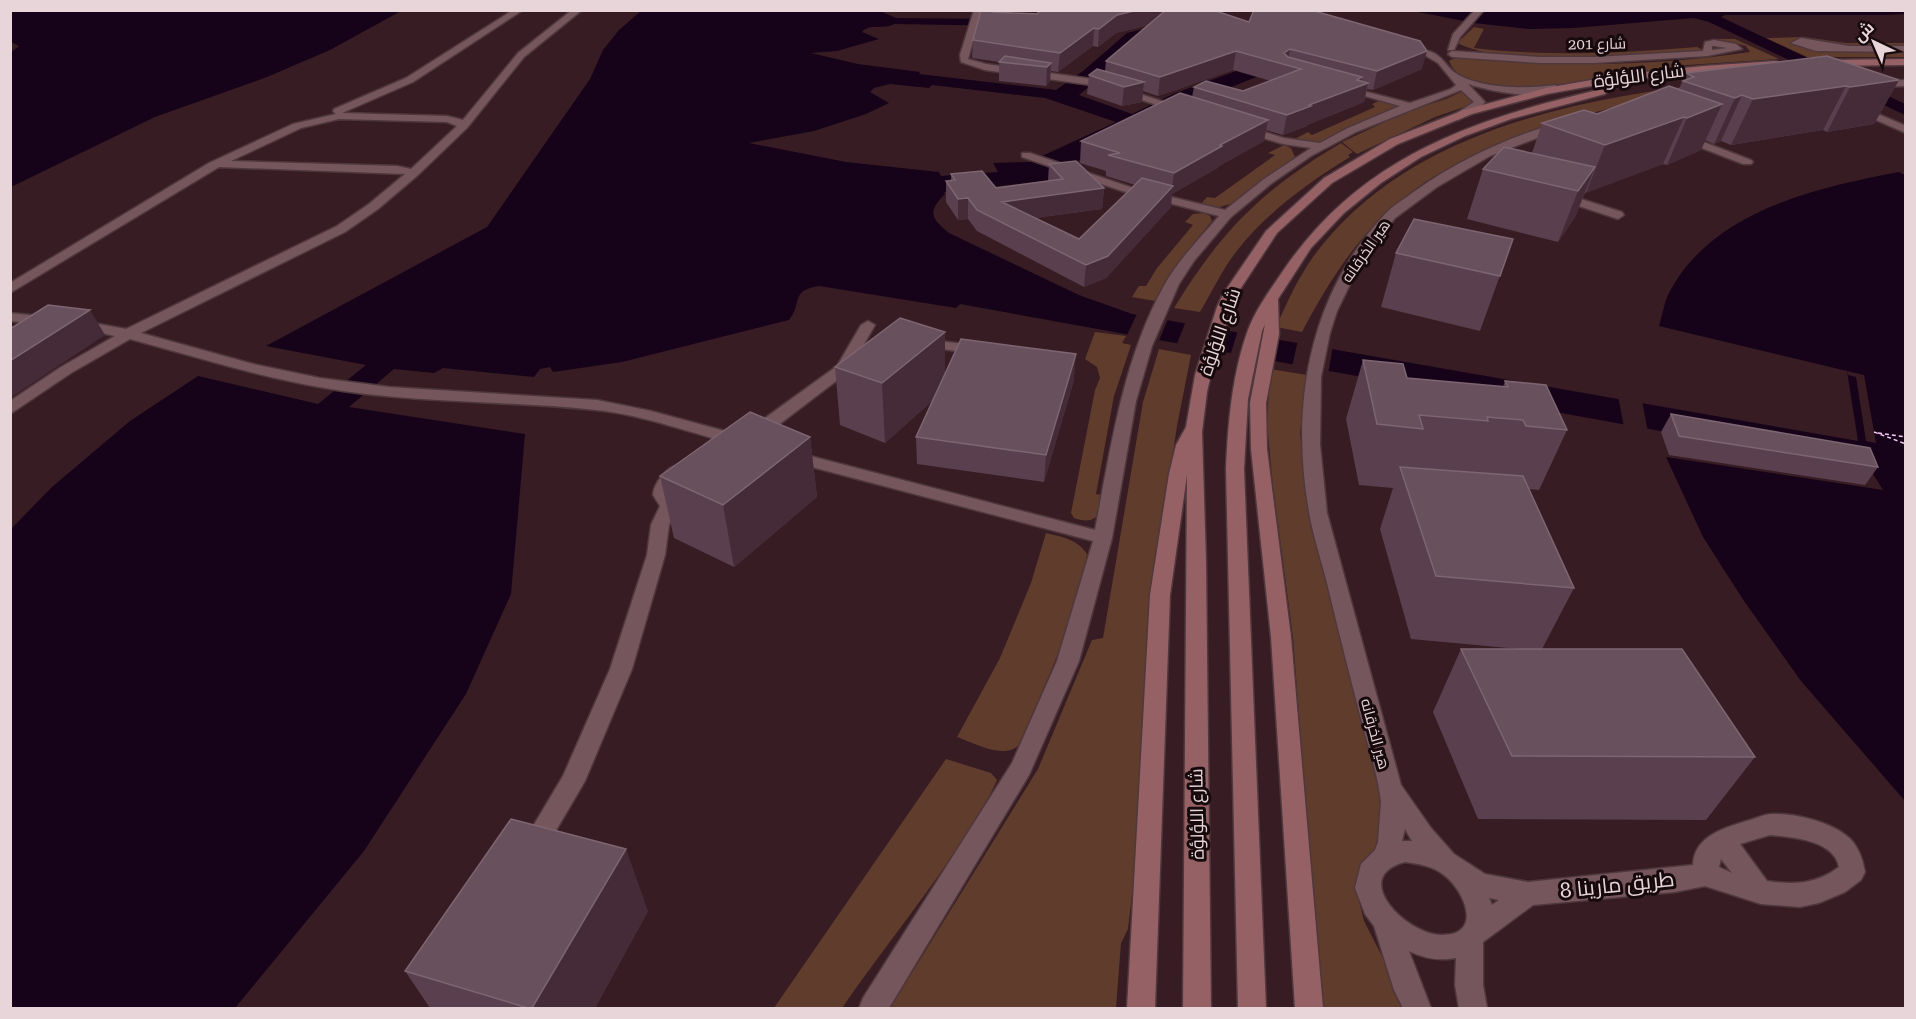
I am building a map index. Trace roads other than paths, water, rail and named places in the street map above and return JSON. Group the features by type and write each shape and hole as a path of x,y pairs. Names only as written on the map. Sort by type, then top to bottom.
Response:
{"main road":[{"path":"1905,62 1820,66 1842,71 1905,70"},
{"name":"شارع اللؤلؤة","path":"1197,1008 1197,617 1194,424 1208,357 1229,295 1258,249 1311,194 1341,172 1387,146 1453,118 1500,102 1556,88 1655,72 1785,68 1607,91 1525,110 1457,135 1392,169 1347,202 1308,242 1272,298 1256,331 1255,364 1239,396 1235,469 1252,1008"},
{"path":"1272,298 1272,334 1255,364 1259,449 1281,637 1309,1008"},
{"path":"1141,1008 1160,595 1178,474 1184,445 1194,424"}],"street":[{"path":"10,289 213,165 297,126 355,111 419,75 519,10"},
{"path":"10,409 66,370 128,334 359,218 414,173 463,126 521,55 578,10"},
{"path":"1449,53 1443,43 1456,36 1480,10"},
{"path":"978,11 964,55 964,60 968,63 985,68 1104,84 1189,112"},
{"path":"1453,118 1474,108 1480,102 1449,73 1449,53 1456,36"},
{"path":"1850,49 1811,41 1795,43 1816,48 1850,49 1905,49"},
{"name":"شارع 201","path":"1426,48 1449,53 1540,60 1594,60 1707,53"},
{"path":"1858,84 1905,83"},
{"path":"1333,84 1410,106"},
{"path":"873,1008 1021,768 1068,661 1102,538 1128,401 1158,313 1172,284 1189,259 1227,214 1255,190 1307,154 1372,121 1461,86 1520,92 1556,88"},
{"path":"1427,100 1448,101 1455,104 1460,111 1453,118"},
{"path":"1846,103 1905,130"},
{"path":"355,111 447,119 460,122 463,126"},
{"path":"447,119 477,111"},
{"name":"هير الخرقانه","path":"1384,857 1391,842 1394,824 1392,794 1318,513 1311,436 1313,375 1320,341 1333,302 1350,270 1392,214 1463,166 1516,141 1575,121"},
{"path":"1231,125 1283,141 1322,146"},
{"path":"1672,129 1691,141 1747,162"},
{"path":"1283,141 1307,154"},
{"path":"1026,155 1126,189 1227,214"},
{"path":"213,165 234,163 397,169 414,173"},
{"path":"1463,166 1480,171"},
{"path":"1549,192 1618,216"},
{"path":"10,317 106,328 251,368 320,383 389,392 597,405 651,416 1102,538"},
{"path":"106,328 156,320"},
{"path":"156,320 152,332 160,343"},
{"path":"712,451 739,441 775,420 843,369 864,330 884,339"},
{"path":"906,341 996,351"},
{"path":"520,869 573,782 621,669 656,555 660,525 679,502 663,499 661,494 663,486 682,466 693,460"},
{"name":"هير الخرقانه","path":"1388,778 1422,836 1457,871"},
{"path":"1770,824 1814,831 1842,848 1852,860 1852,872 1842,883 1806,896 1786,896 1735,887 1706,874 1706,857 1722,842 1724,839 1770,824"},
{"path":"1722,842 1758,890"},
{"path":"1473,1008 1469,985 1473,935 1480,922 1480,910 1474,892 1457,871 1428,854 1405,851 1384,857 1371,873 1369,885 1377,910 1386,922 1414,942 1430,947 1445,948 1459,945 1473,935 1528,894"},
{"name":"طريق مارينا 8","path":"1457,871 1480,885 1528,894 1675,880 1706,874"},
{"path":"1386,922 1408,990 1417,1008"}]}
